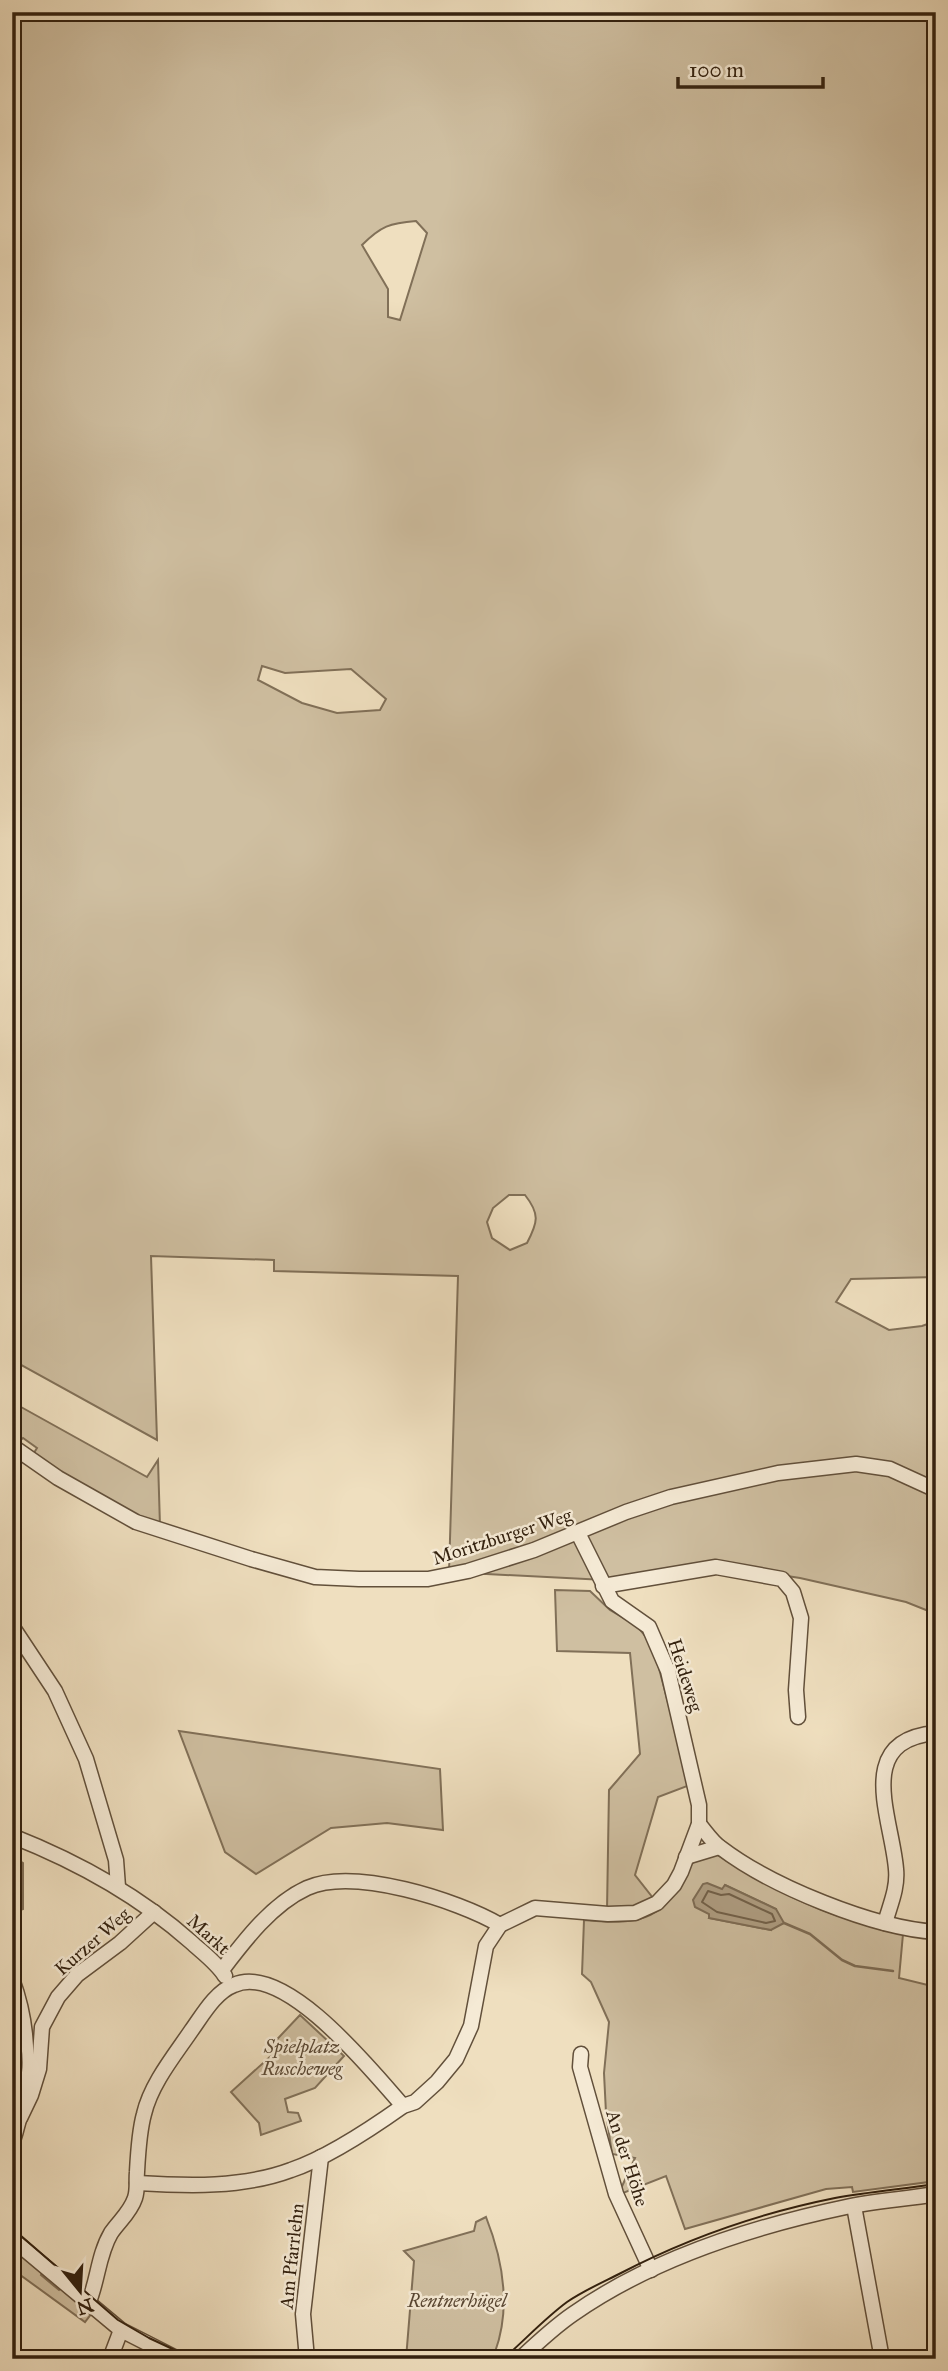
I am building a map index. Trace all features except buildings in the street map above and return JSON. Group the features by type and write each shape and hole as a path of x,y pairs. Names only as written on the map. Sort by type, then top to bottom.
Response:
{"street":[{"name":"Moritzburger Weg","path":"12,1446 58,1478 136,1522 315,1577 436,1578 480,1568 671,1497 764,1476 830,1466 856,1464 890,1469 936,1490"},
{"name":"Heideweg","path":"578,1533 612,1601 649,1627 668,1671 699,1805 699,1824"},
{"path":"603,1586 716,1567 782,1579 793,1591 801,1618 796,1690 798,1717"},
{"path":"12,1626 55,1690 86,1759 116,1860 118,1887"},
{"path":"885,1923 894,1898 897,1871 882,1786 884,1768 900,1744 920,1734 936,1733"},
{"path":"137,2183 188,2186 236,2182 290,2171 321,2157 407,2106 438,2082 456,2059 471,2026 486,1946 500,1925 535,1908 608,1914 635,1913 657,1903 674,1885 699,1824 719,1847 778,1882 845,1911 885,1923 936,1932"},
{"name":"Markt","path":"12,1836 81,1866 118,1887 154,1912 222,1970 232,1985 216,1998 157,2083 144,2113 137,2183 131,2207 111,2233 100,2258 89,2304"},
{"path":"686,1857 719,1847"},
{"path":"222,1970 273,1912 301,1891 328,1882 361,1883 426,1894 500,1925"},
{"name":"Kurzer Weg","path":"20,2118 32,2095 39,2069 44,2020 58,1997 76,1975 120,1943 154,1912"},
{"path":"12,1979 22,2005 25,2025 26,2091 12,2144"},
{"path":"232,1985 248,1980 260,1982 303,2004 354,2051 407,2106"},
{"name":"An der Höhe","path":"581,2054 580,2067 616,2194 650,2270"},
{"name":"Am Pfarrlehn","path":"307,2359 303,2314 321,2157"},
{"path":"520,2359 571,2315 650,2270 714,2244 854,2206 936,2194"},
{"path":"854,2206 881,2359"},
{"path":"12,2242 18,2244 121,2330 178,2359"},
{"path":"110,2359 121,2330"},
{"path":"919,2359 936,2356"}],"green space":[{"path":"12,12 936,12 936,1277 851,1279 836,1302 889,1330 922,1326 936,1321 936,1614 906,1602 800,1578 716,1565 605,1580 449,1572 458,1276 274,1271 274,1260 151,1256 157,1440 12,1360","holes":["416,221 427,233 400,320 388,317 388,289 362,245 386,227","262,666 285,673 351,669 386,699 380,710 337,713 302,703 258,680","509,1195 525,1195 536,1218 527,1243 510,1250 492,1238 487,1222 493,1208"]},
{"path":"12,1402 147,1477 158,1460 160,1526 135,1518 32,1456 37,1448 23,1438 16,1444 12,1441"},
{"path":"555,1590 590,1591 610,1610 637,1626 653,1646 690,1785 658,1797 635,1875 653,1898 635,1909 607,1910 609,1790 640,1754 630,1653 557,1651"},
{"path":"179,1731 440,1769 443,1830 387,1823 331,1828 256,1874 225,1852"},
{"path":"716,1854 761,1881 829,1913 903,1934 899,1978 936,1987 936,2181 853,2192 852,2187 826,2189 685,2229 666,2176 618,2195 635,2158 612,2154 604,2073 609,2022 591,1982 582,1974 584,1920 623,1922 651,1915 672,1896 691,1863","holes":["725,1885 776,1909 771,1930 709,1918"]},
{"path":"12,1856 23,1863 23,1909 12,1913"},
{"name":"Spielplatz Ruscheweg","path":"300,2015 344,2056 315,2088 285,2099 288,2112 298,2113 301,2121 261,2135 259,2123 231,2092 272,2055 267,2050"},
{"name":"Rentnerhügel","path":"486,2217 497,2250 503,2284 503,2318 495,2352 484,2359 406,2359 414,2261 404,2251 474,2231 476,2222"},
{"path":"12,2247 43,2271 41,2275 59,2290 62,2287 92,2313 85,2322 12,2269"}],"water":[{"path":"703,1884 722,1889 725,1885 776,1909 784,1923 771,1930 709,1918 709,1914 695,1907 693,1900"}],"waterway":[{"path":"12,1425 20,1440"},
{"path":"784,1923 810,1934 842,1960 855,1966 893,1971"}],"tram line":[{"path":"12,2013 21,2054 18,2094 12,2122"},
{"path":"503,2359 550,2315 573,2298 644,2261 697,2239 751,2219 807,2204 936,2184"},
{"path":"12,2224 20,2235 118,2320 194,2359"}]}
